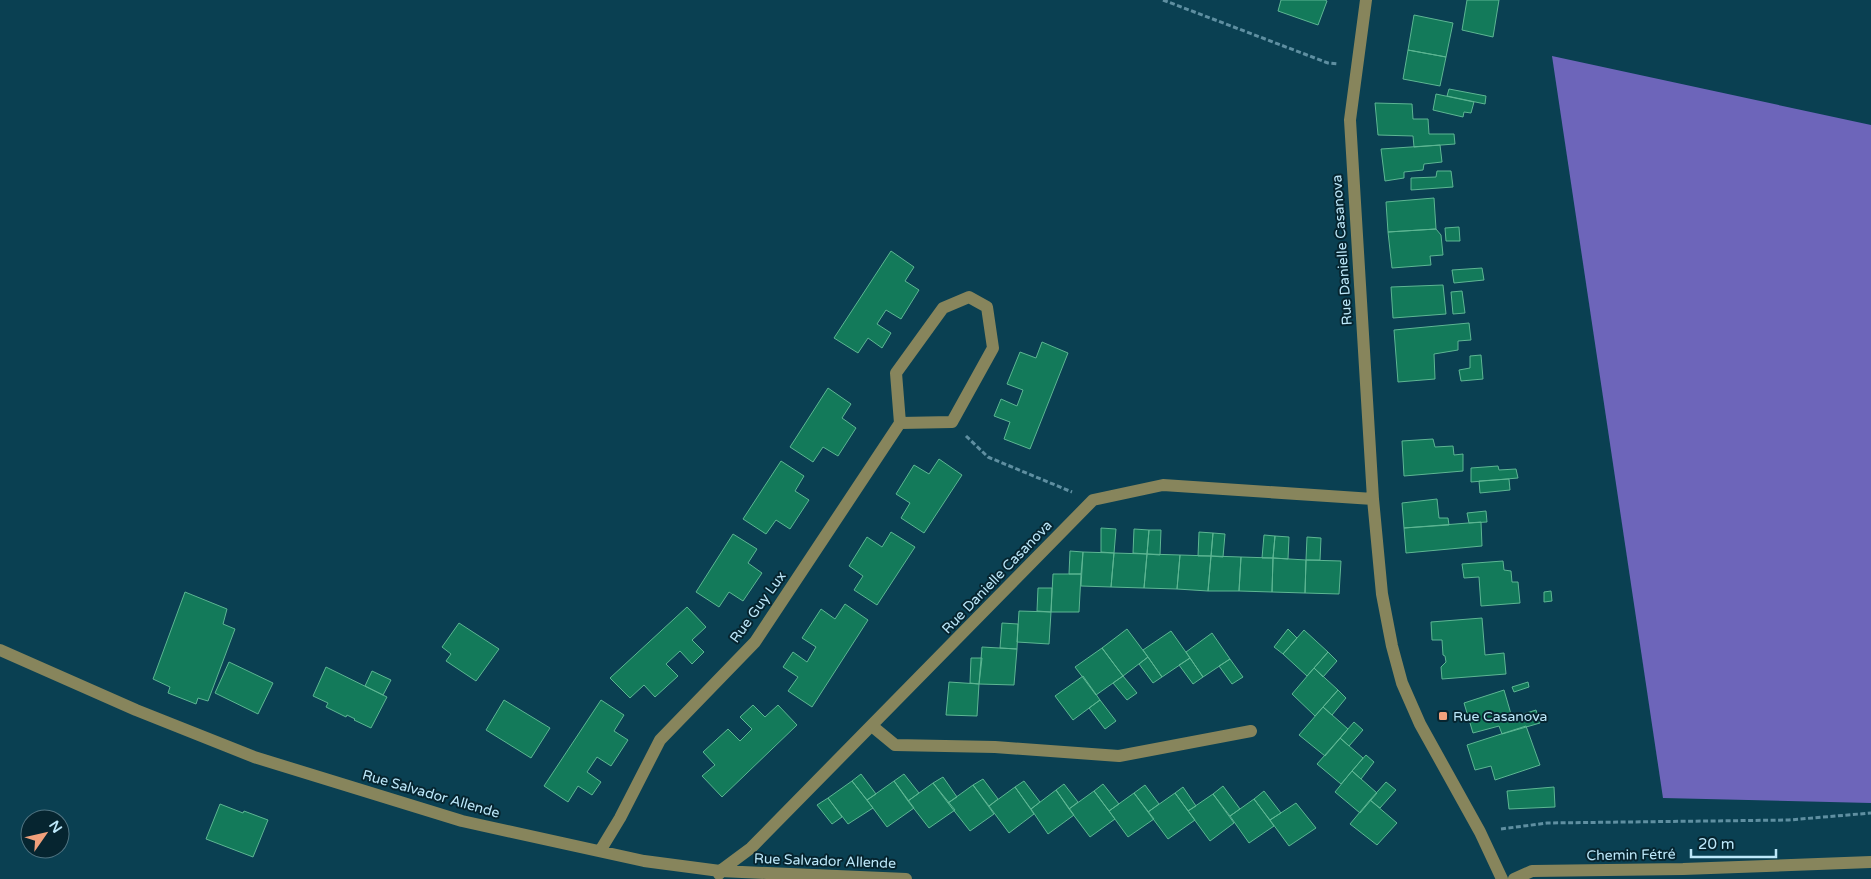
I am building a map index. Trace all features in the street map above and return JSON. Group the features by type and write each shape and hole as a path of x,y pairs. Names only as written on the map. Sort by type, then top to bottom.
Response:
{"street":[{"name":"Rue Danielle Casanova","path":"1366,0 1350,120 1373,499 1382,594 1392,646 1402,683 1420,724 1480,832 1502,879"},
{"path":"969,297 987,307 993,348 952,422 900,423 896,373 943,308 969,297"},
{"name":"Rue Guy Lux","path":"600,851 620,818 660,740 755,642 900,423"},
{"path":"1093,500 1163,485 1373,499"},
{"name":"Rue Danielle Casanova","path":"719,875 751,848 1093,500"},
{"name":"Rue Salvador Allende","path":"0,650 136,710 254,757 462,821 644,861 719,875 906,879"},
{"path":"872,726 895,745 995,747 1119,756 1251,731"},
{"name":"Chemin Fétré","path":"1514,879 1532,871 1683,869 1871,862"}],"path":[{"path":"1163,0 1328,63 1356,65"},
{"path":"952,422 988,457 1093,500"},
{"path":"1480,832 1547,823 1789,820 1871,813"}],"shaded area":[{"path":"1552,56 1871,125 1871,803 1663,798"}],"building":[{"path":"1281,0 1327,1 1318,25 1278,11"},
{"path":"1467,0 1499,0 1493,37 1462,30"},
{"path":"1414,15 1453,23 1446,57 1408,50"},
{"path":"1408,50 1446,57 1440,86 1403,79"},
{"path":"1449,89 1486,96 1485,104 1447,96"},
{"path":"1436,94 1474,102 1471,113 1464,112 1463,117 1433,110"},
{"path":"1375,103 1412,104 1413,119 1428,119 1429,134 1454,134 1455,144 1414,147 1413,136 1378,135"},
{"path":"1440,145 1442,162 1424,164 1423,170 1404,172 1404,178 1385,181 1381,149"},
{"path":"1437,171 1451,171 1453,187 1411,190 1411,178 1436,177"},
{"path":"1434,198 1436,229 1388,232 1386,202"},
{"path":"1459,227 1460,241 1446,241 1445,228"},
{"path":"1436,229 1441,235 1443,255 1430,256 1431,265 1392,268 1388,232"},
{"path":"891,251 914,267 905,281 919,290 901,319 886,310 877,324 891,333 882,348 868,338 858,353 834,338"},
{"path":"1482,268 1484,280 1454,283 1452,270"},
{"path":"1443,285 1446,314 1393,318 1391,287"},
{"path":"1462,291 1465,313 1453,314 1451,292"},
{"path":"1469,323 1471,340 1458,341 1458,350 1434,354 1435,379 1398,382 1394,330"},
{"path":"1042,342 1068,353 1030,449 1004,439 1010,422 994,416 1001,399 1017,406 1023,390 1007,384 1020,352 1036,358"},
{"path":"1481,355 1483,379 1461,381 1459,370 1470,368 1470,356"},
{"path":"828,388 851,404 842,418 856,428 838,456 823,447 813,462 790,447"},
{"path":"1433,439 1435,447 1453,446 1454,455 1463,454 1463,471 1404,476 1402,441"},
{"path":"939,459 962,475 924,533 901,518 910,503 896,494 914,465 929,474"},
{"path":"781,461 804,476 795,491 809,500 790,529 776,520 766,534 743,519"},
{"path":"1498,466 1499,470 1516,469 1518,478 1471,482 1471,468"},
{"path":"1509,479 1510,490 1480,493 1479,481"},
{"path":"1437,499 1439,518 1448,518 1449,525 1404,528 1402,503"},
{"path":"1486,511 1487,522 1469,523 1467,513"},
{"path":"1481,522 1482,546 1406,553 1404,528"},
{"path":"1101,528 1116,529 1114,553 1101,552"},
{"path":"1134,529 1149,530 1147,554 1133,553"},
{"path":"1149,530 1161,530 1160,555 1147,554"},
{"path":"891,532 915,547 877,605 854,590 863,576 849,566 867,537 882,547"},
{"path":"1199,532 1213,533 1211,556 1198,556"},
{"path":"1213,533 1225,534 1223,557 1211,556"},
{"path":"733,534 757,549 748,563 762,573 743,601 729,592 719,607 696,592"},
{"path":"1264,535 1275,536 1273,558 1262,558"},
{"path":"1275,536 1289,537 1288,559 1273,558"},
{"path":"1307,537 1321,538 1320,560 1306,560"},
{"path":"1070,551 1083,552 1081,574 1069,574"},
{"path":"1083,552 1114,553 1111,587 1081,586"},
{"path":"1114,553 1147,554 1144,588 1111,587"},
{"path":"1147,554 1180,555 1177,589 1144,588"},
{"path":"1180,555 1211,556 1208,591 1177,589"},
{"path":"1211,556 1241,557 1239,591 1208,591"},
{"path":"1241,557 1273,558 1272,592 1239,591"},
{"path":"1273,558 1306,560 1305,593 1272,592"},
{"path":"1306,560 1341,561 1339,594 1305,593"},
{"path":"1503,561 1504,570 1511,571 1512,582 1518,582 1520,603 1481,606 1479,577 1464,578 1462,564"},
{"path":"1053,574 1081,574 1079,612 1051,612"},
{"path":"1038,588 1052,588 1051,612 1037,611"},
{"path":"1551,591 1552,601 1544,602 1544,592"},
{"path":"185,592 227,609 223,624 235,629 208,701 198,698 196,704 168,693 170,687 153,679"},
{"path":"845,604 868,620 812,707 788,691 798,677 783,667 793,652 807,662 816,647 802,638 821,609 835,619"},
{"path":"687,607 706,627 692,640 704,652 692,664 680,651 666,664 678,676 655,697 644,685 630,698 610,678"},
{"path":"1019,611 1051,612 1049,644 1017,642"},
{"path":"1482,618 1485,655 1504,653 1506,674 1442,679 1441,667 1446,662 1443,655 1442,640 1432,640 1431,622"},
{"path":"459,623 499,649 476,681 446,661 451,654 442,647"},
{"path":"1002,623 1018,624 1017,649 1000,648"},
{"path":"1127,629 1148,657 1123,676 1102,648"},
{"path":"1288,629 1297,638 1283,654 1274,647"},
{"path":"1304,630 1328,652 1307,676 1283,654"},
{"path":"1171,631 1190,658 1162,677 1143,650"},
{"path":"1212,633 1230,659 1203,677 1186,652"},
{"path":"982,647 1017,649 1014,685 979,684"},
{"path":"1102,648 1123,676 1096,695 1075,667"},
{"path":"1328,652 1337,661 1323,677 1314,668"},
{"path":"1148,657 1162,677 1153,683 1139,664"},
{"path":"971,658 982,658 979,684 970,683"},
{"path":"1190,658 1203,677 1193,684 1179,665"},
{"path":"1230,659 1243,677 1232,684 1219,666"},
{"path":"229,662 273,683 258,714 215,693"},
{"path":"326,667 387,697 371,728 347,715 346,717 326,707 328,703 313,696"},
{"path":"1314,668 1338,690 1315,716 1292,694"},
{"path":"372,671 391,680 383,695 365,686"},
{"path":"1083,676 1100,700 1073,720 1055,696"},
{"path":"1123,676 1137,693 1127,700 1113,683"},
{"path":"949,682 979,684 977,716 946,715"},
{"path":"1528,682 1529,687 1514,692 1512,687"},
{"path":"1338,690 1346,698 1332,715 1323,707"},
{"path":"1504,690 1513,721 1522,718 1520,715 1536,710 1540,723 1502,734 1499,726 1473,733 1464,703"},
{"path":"504,700 550,728 531,758 486,730"},
{"path":"601,700 624,715 614,731 628,740 611,766 597,757 587,772 601,782 592,795 578,786 568,802 544,786"},
{"path":"1100,700 1116,721 1105,729 1089,708"},
{"path":"753,705 765,717 778,705 797,725 722,797 702,776 715,765 703,752 728,729 740,741 752,729 740,717"},
{"path":"1323,707 1348,729 1325,756 1299,735"},
{"path":"1354,722 1363,730 1349,746 1340,738"},
{"path":"1526,726 1540,765 1495,780 1491,766 1475,770 1467,745"},
{"path":"1340,738 1363,758 1341,784 1317,764"},
{"path":"1366,755 1374,762 1361,779 1352,771"},
{"path":"1352,771 1377,793 1360,813 1335,792"},
{"path":"861,774 876,794 867,800 852,781"},
{"path":"904,774 919,793 908,801 894,781"},
{"path":"943,777 957,797 948,803 933,783"},
{"path":"983,779 998,799 989,806 973,785"},
{"path":"852,781 873,808 848,824 828,798"},
{"path":"894,781 914,808 887,827 867,800"},
{"path":"1024,781 1040,802 1031,809 1015,787"},
{"path":"1386,782 1396,790 1380,808 1370,800"},
{"path":"933,783 955,810 929,828 908,801"},
{"path":"1064,784 1078,802 1069,809 1056,790"},
{"path":"1103,784 1119,804 1109,811 1094,791"},
{"path":"973,785 994,814 970,831 948,803"},
{"path":"1145,785 1159,804 1148,812 1134,793"},
{"path":"1223,786 1240,809 1230,816 1213,794"},
{"path":"1015,787 1034,814 1009,833 989,806"},
{"path":"1183,787 1196,806 1188,811 1175,793"},
{"path":"1554,787 1555,807 1509,809 1507,791"},
{"path":"1056,790 1074,815 1048,834 1031,809"},
{"path":"1094,791 1115,819 1090,837 1069,809"},
{"path":"1264,791 1281,813 1270,820 1254,799"},
{"path":"1134,793 1154,819 1128,837 1109,811"},
{"path":"1175,793 1195,820 1168,839 1148,812"},
{"path":"1213,794 1234,823 1210,841 1188,811"},
{"path":"828,798 842,817 832,824 817,805"},
{"path":"1254,799 1274,826 1249,843 1230,816"},
{"path":"1370,800 1397,823 1377,845 1350,824"},
{"path":"1296,803 1316,828 1289,846 1270,820"},
{"path":"220,804 268,820 253,857 206,839"}],"place":[{"name":"Rue Casanova","path":"1443,716"}]}
